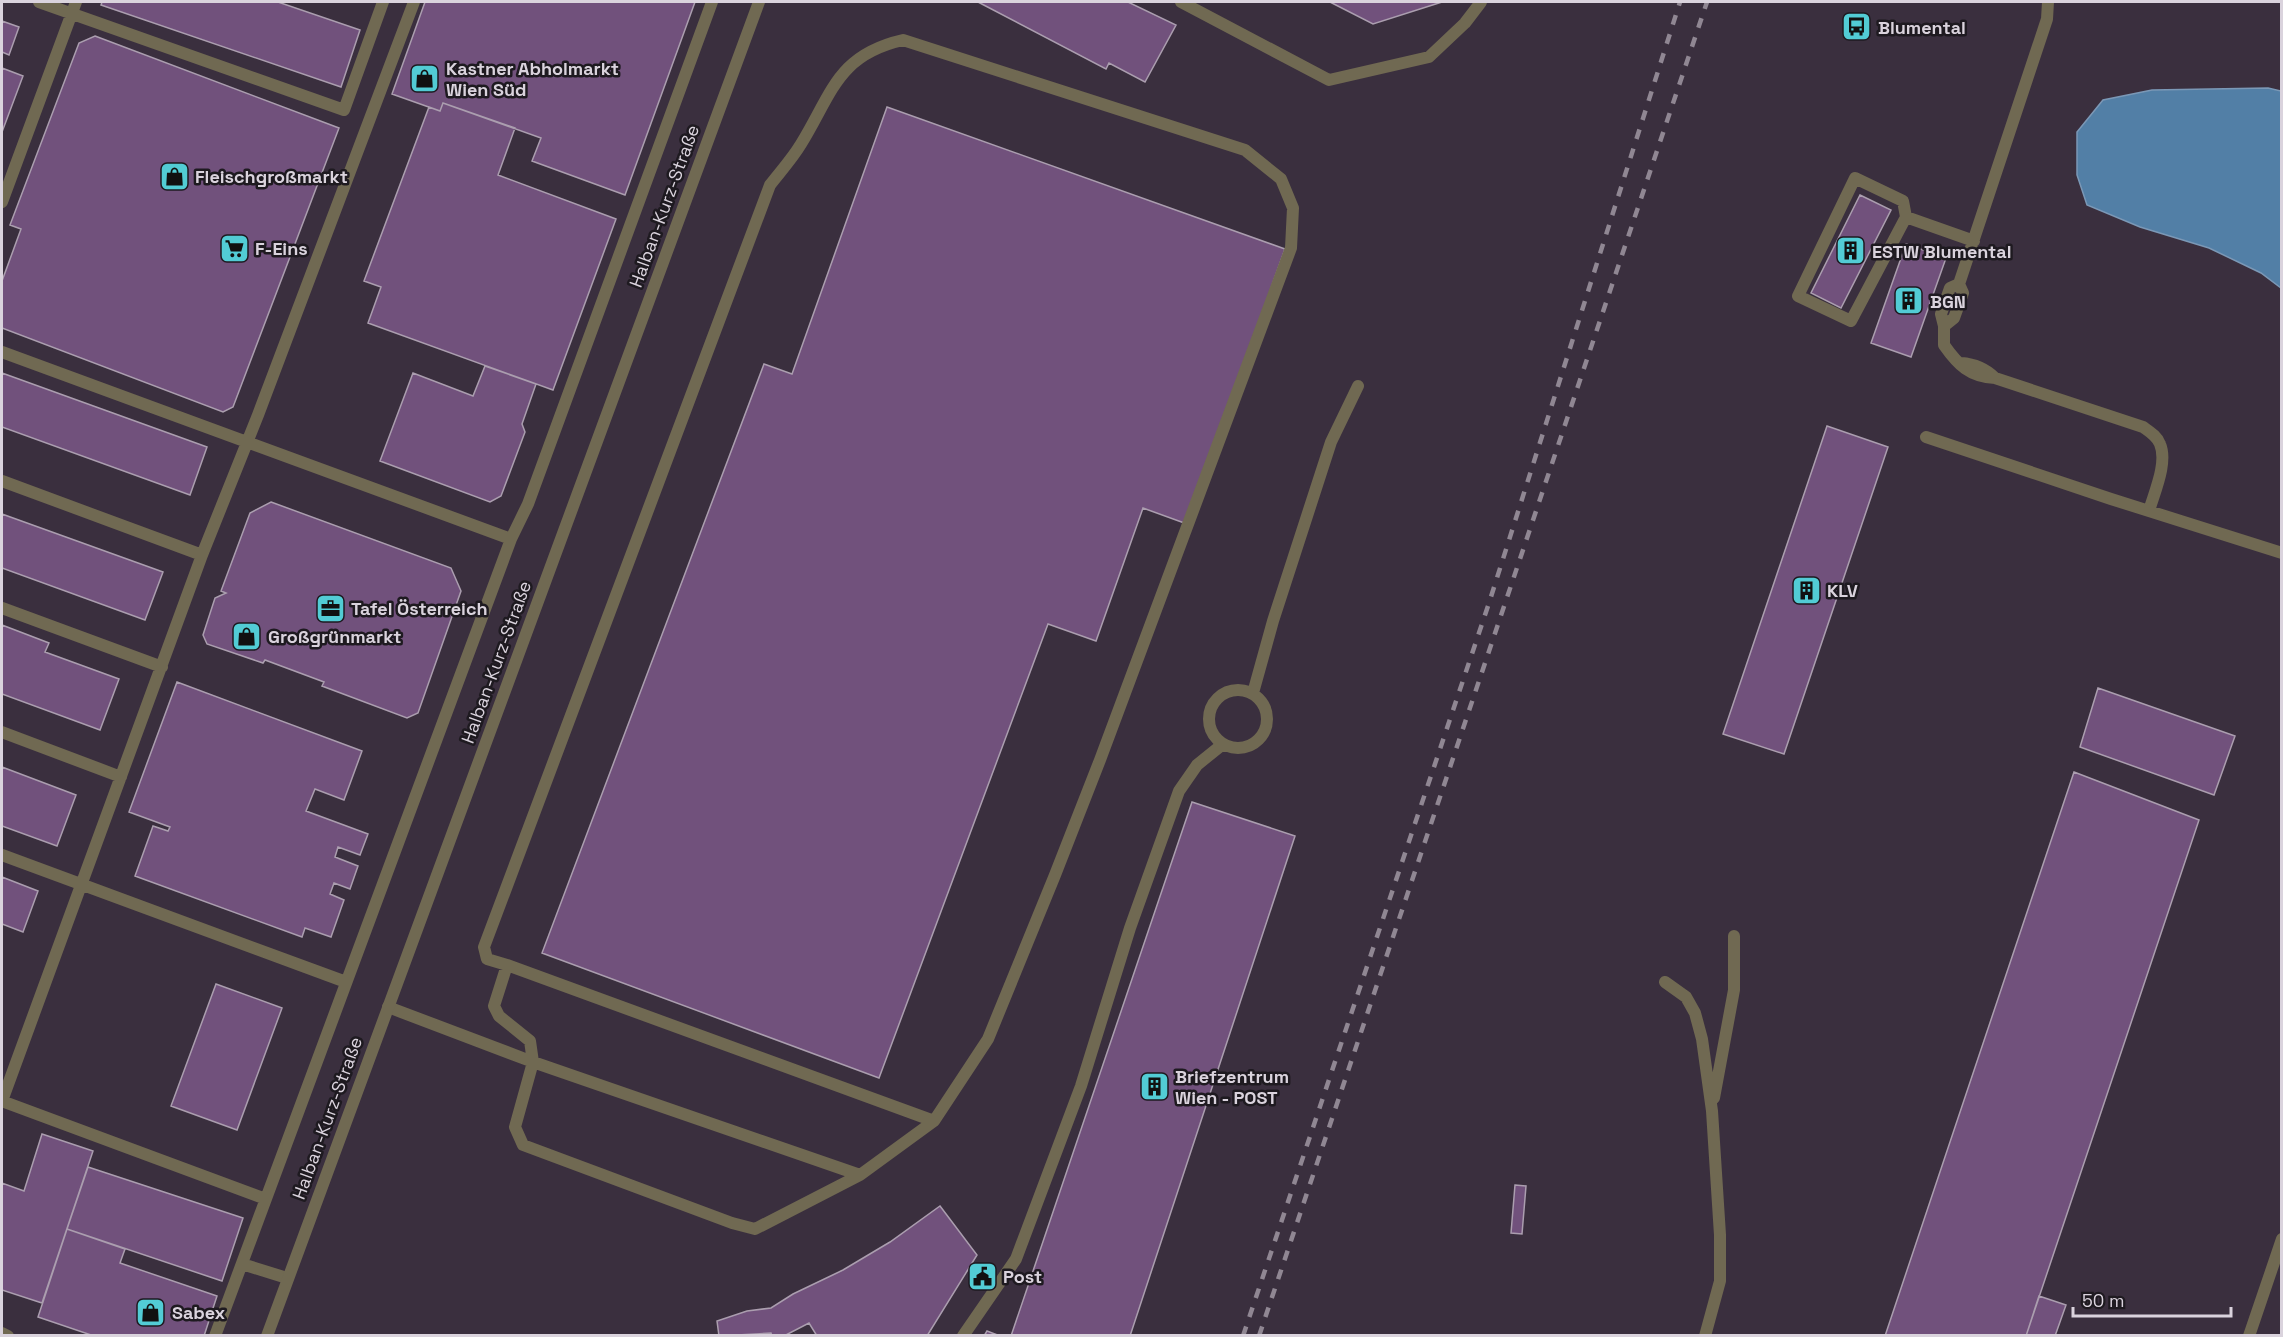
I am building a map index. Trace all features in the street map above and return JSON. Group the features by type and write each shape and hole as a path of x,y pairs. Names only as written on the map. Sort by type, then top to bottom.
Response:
{"street":[{"path":"39,2 74,8 344,110 383,2"},
{"path":"266,1199 2,1101 202,555 258,415 414,2"},
{"path":"215,1335 511,538 528,504 712,2"},
{"name":"Halban-Kurz-Straße","path":"267,1335 759,2"},
{"path":"1181,2 1329,80 1429,57 1465,23 1481,2"},
{"path":"2048,2 2047,19 1959,284 1963,293 1954,318 1944,326 1944,345 1961,363 1986,369 1995,378 2144,427 2156,437 2162,446 2162,456 2149,511"},
{"path":"2,202 74,8"},
{"path":"507,965 494,1006 499,1016 530,1041 533,1062 515,1127 523,1145 732,1223 755,1229 860,1175 934,1121 988,1039 1055,875 1290,248 1293,208 1281,179 1245,150 903,40 881,45 853,63 836,81 800,146 770,185 484,947 487,958 507,965 934,1121"},
{"path":"1855,178 1903,201 1906,217 1851,321 1798,296 1855,178"},
{"path":"1906,217 1974,241"},
{"path":"2,352 511,538"},
{"path":"1253,693 1273,621 1331,442 1358,386"},
{"path":"1926,437 2282,553"},
{"path":"2,481 202,555"},
{"path":"2,608 162,667"},
{"path":"1233,689 1244,689 1253,693 1266,706 1267,725 1264,734 1250,746 1232,748 1223,744 1210,728 1210,708 1223,693 1233,689"},
{"path":"2,732 121,777"},
{"path":"963,1335 1016,1259 1081,1086 1130,928 1179,791 1197,765 1223,744"},
{"path":"2,855 346,982"},
{"path":"1712,1111 1734,990 1734,936"},
{"path":"1665,982 1686,997 1695,1013 1702,1039 1712,1111 1720,1235 1720,1281 1705,1335"},
{"path":"388,1007 533,1062 860,1175"},
{"path":"2249,1335 2282,1239"},
{"path":"242,1264 287,1278"},
{"path":"2,1333 8,1335"}],"water":[{"path":"2268,88 2281,91 2281,288 2261,273 2209,248 2140,227 2087,205 2077,175 2077,132 2103,100 2152,90"}],"building":[{"path":"102,2 278,2 360,30 341,87 101,5"},
{"path":"425,2 695,2 625,195 532,161 541,138 443,103 440,111 392,94"},
{"path":"978,2 1128,2 1176,25 1145,82 1109,63 1106,69"},
{"path":"1330,2 1442,2 1373,24"},
{"path":"2,21 19,27 9,55 2,52"},
{"name":"Fleischgroßmarkt","path":"95,36 339,128 233,407 223,412 2,328 2,281 21,229 10,225 79,43"},
{"path":"2,68 23,76 2,132"},
{"path":"443,103 515,128 498,175 616,219 553,390 368,323 381,287 364,281 429,107 440,111"},
{"path":"887,107 1285,249 1187,524 1143,508 1096,641 1048,624 879,1078 542,953 764,364 792,374"},
{"name":"ESTW Blumental","path":"1860,195 1891,210 1841,308 1811,293"},
{"name":"BGN","path":"1906,244 1946,258 1911,357 1871,343"},
{"path":"485,366 536,384 522,424 525,432 501,496 490,502 380,461 413,373 473,396"},
{"path":"2,373 207,447 190,495 2,427"},
{"name":"KLV","path":"1827,426 1888,447 1784,754 1723,734"},
{"path":"271,502 451,568 461,591 418,713 407,718 322,686 324,682 265,660 263,663 207,644 203,635 215,598 226,593 221,591 250,513"},
{"path":"2,514 163,572 145,620 2,568"},
{"path":"2,625 49,643 45,652 119,679 100,730 2,694"},
{"path":"177,682 362,751 344,800 315,789 306,811 368,834 360,855 338,847 335,857 358,866 350,889 334,883 330,894 344,900 331,937 305,928 302,937 135,876 153,826 168,831 170,827 129,812"},
{"path":"2098,688 2235,736 2214,795 2080,747"},
{"path":"2,767 76,795 57,846 2,826"},
{"path":"2074,772 2199,820 2026,1336 1885,1336"},
{"name":"Briefzentrum Wien - POST","path":"1192,802 1295,836 1130,1336 1011,1336"},
{"path":"2,877 38,891 23,932 2,924"},
{"path":"216,984 282,1008 237,1130 171,1106"},
{"path":"42,1134 93,1151 42,1303 2,1290 2,1183 24,1191"},
{"path":"88,1167 243,1218 222,1281 67,1229"},
{"path":"1515,1185 1526,1186 1522,1234 1511,1233"},
{"path":"940,1206 977,1255 927,1336 817,1336 809,1323 784,1336 772,1336 771,1333 719,1336 717,1321 747,1311 771,1308 890,1242"},
{"path":"67,1229 125,1249 120,1263 217,1296 204,1336 94,1336 38,1317"},
{"path":"2039,1296 2066,1305 2055,1336 2026,1336"},
{"path":"987,1331 1000,1336 984,1336"}],"railway":[{"path":"1243,1336 1489,603 1680,2"},
{"path":"1259,1336 1707,2"}],"place":[{"name":"Blumental","path":"1857,27"},
{"name":"Kastner Abholmarkt Wien Süd","path":"425,78"},
{"name":"Fleischgroßmarkt","path":"174,176"},
{"name":"F-Eins","path":"234,248"},
{"name":"ESTW Blumental","path":"1851,251"},
{"name":"BGN","path":"1909,301"},
{"name":"KLV","path":"1806,590"},
{"name":"Tafel Österreich","path":"330,608"},
{"name":"Großgrünmarkt","path":"247,636"},
{"name":"Briefzentrum Wien - POST","path":"1154,1086"},
{"name":"Post","path":"982,1276"},
{"name":"Sabex","path":"151,1312"}]}
